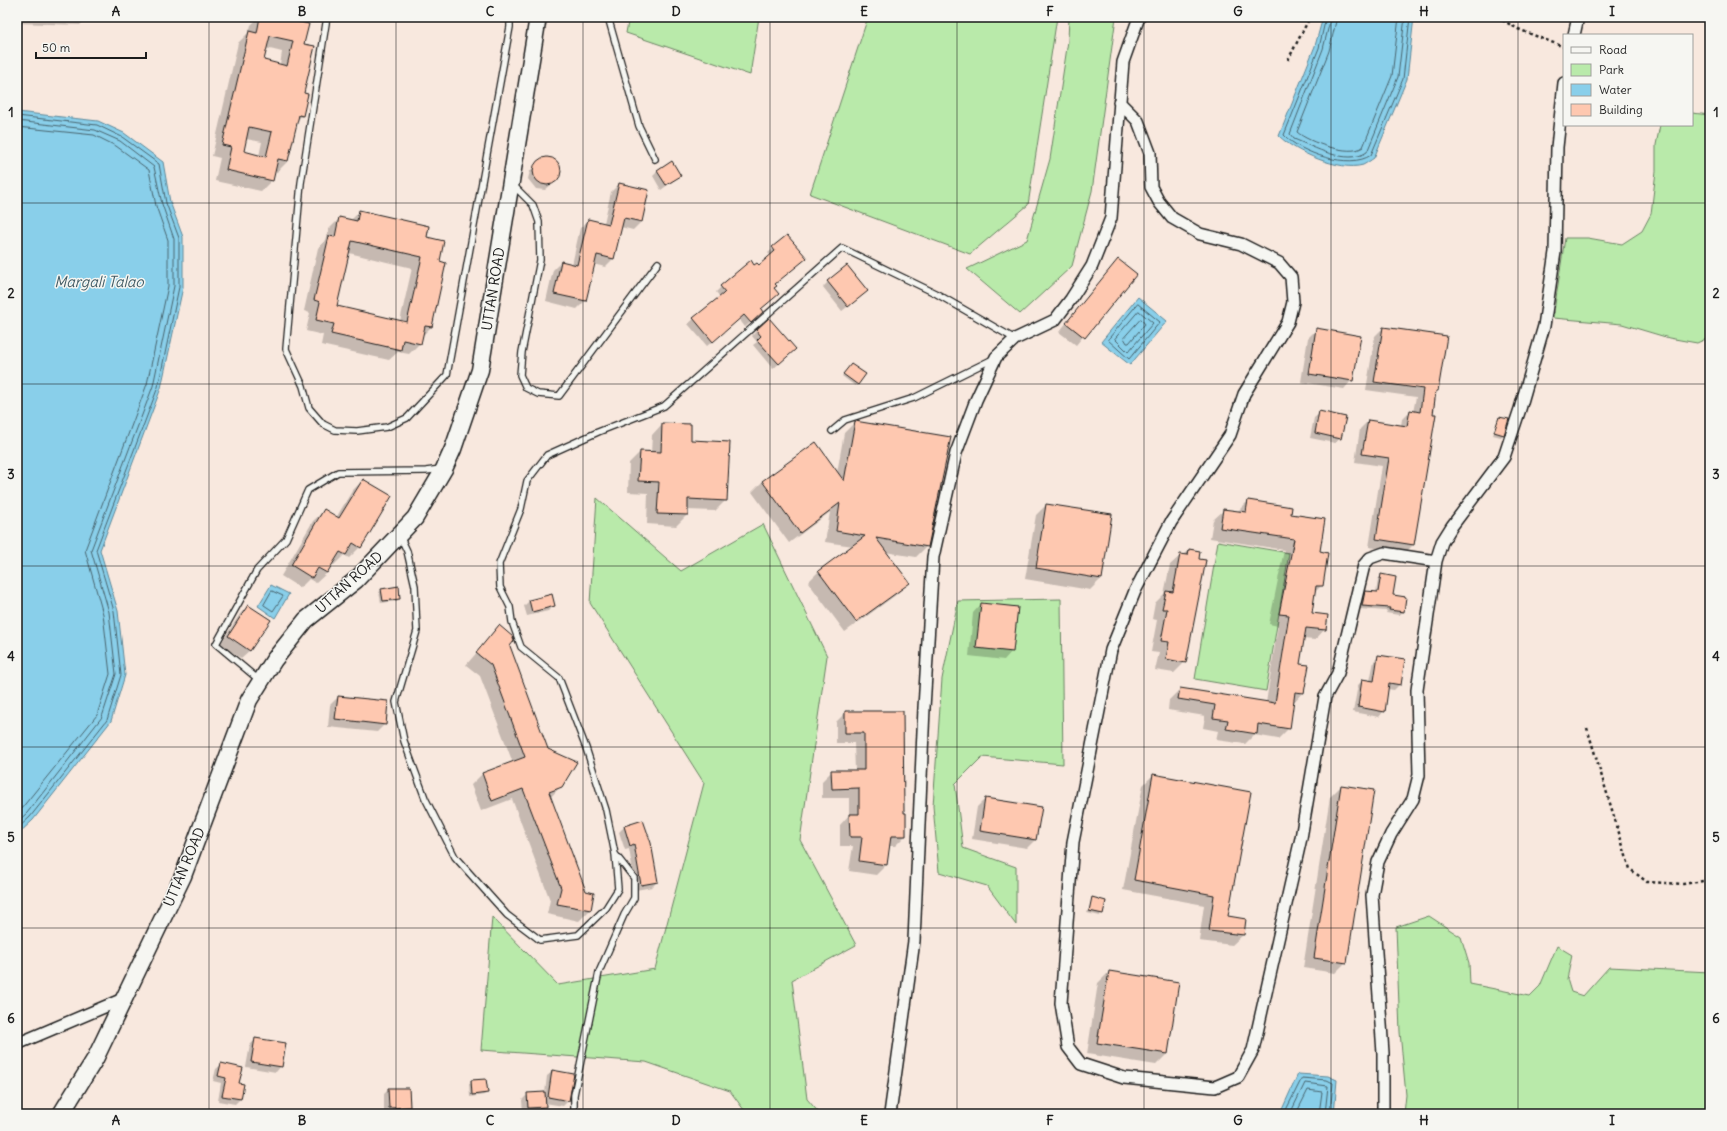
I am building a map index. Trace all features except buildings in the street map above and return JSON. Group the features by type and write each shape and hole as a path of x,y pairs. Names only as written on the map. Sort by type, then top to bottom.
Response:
{"main road":[{"name":"UTTAN ROAD","path":"61,1114 95,1059 183,876 250,700 261,681 274,660 306,620 356,580 415,518 444,469 453,449 480,370 538,17"}],"street":[{"path":"893,1113 914,941 924,708 933,557 956,453 976,400 996,357 1015,340 1055,320 1071,300 1092,266 1111,218 1123,62 1139,17"},
{"path":"1574,34 1578,17"},
{"path":"1383,1114 1383,1053 1372,895 1378,862 1391,834 1413,799 1419,775 1417,690 1436,561 1442,542 1452,526 1504,457 1520,409 1544,326 1555,252 1556,147 1563,91"},
{"path":"1120,102 1138,121 1150,153 1151,187 1159,202 1172,218 1200,234 1241,244 1279,264 1291,277 1293,302 1288,322 1244,394 1230,434 1171,522 1135,591 1111,650 1073,842 1061,1003 1068,1047 1081,1064 1124,1078 1215,1087 1238,1077 1253,1050 1301,838 1325,697 1338,673 1364,565 1370,558 1384,553 1436,561"},
{"path":"17,1044 123,999"}],"lane":[{"path":"327,17 301,183 286,349 303,386 309,408 323,424 335,430 357,431 387,427 408,418 447,375 510,27 510,17"},
{"path":"608,17 639,126 655,159"},
{"path":"511,183 533,205 539,222 540,260 522,352 520,375 526,388 538,394 559,396 658,263"},
{"path":"400,534 407,551 415,586 417,631 396,702 404,741 425,798 455,857 507,915 540,940 578,935 606,908 618,889 615,854 606,810 591,762 559,678 521,647 512,622 510,607 500,587 499,564 522,509 527,481 547,455 664,406 842,248 938,294 1015,340"},
{"path":"832,431 845,420 914,398 996,357"},
{"path":"261,681 216,644 258,570 286,539 308,490 338,472 426,471 444,469"},
{"path":"574,1114 574,1095 599,972 624,915 634,898 634,878 615,854"}],"path":[{"path":"1288,60 1310,17"},
{"path":"1497,17 1518,30 1563,47"},
{"path":"1587,728 1630,869 1647,882 1683,884 1710,880"}],"green space":[{"path":"629,17 759,17 750,75 626,33"},
{"path":"868,17 1057,17 1028,205 970,254 810,194"},
{"path":"1069,17 1116,17 1092,191 1072,266 1020,314 967,269 1027,240 1050,159 1068,41"},
{"path":"1693,113 1710,115 1710,333 1708,338 1697,343 1669,338 1622,324 1553,318 1565,238 1588,238 1622,244 1642,231 1651,214 1656,171 1656,145 1660,126 1693,126"},
{"path":"597,498 681,571 763,524 827,656 800,840 856,945 792,980 807,1099 820,1114 747,1114 730,1091 646,1062 481,1050 492,917 558,985 655,969 704,783 590,603"},
{"path":"1218,541 1289,553 1266,691 1195,679"},
{"path":"1061,599 1063,764 982,757 955,784 963,848 1016,867 1016,925 987,886 939,872 933,806 942,679 958,601"},
{"path":"1429,916 1461,937 1469,963 1470,984 1530,996 1540,986 1557,946 1572,955 1567,979 1571,992 1583,996 1609,967 1710,972 1710,1114 1404,1114 1406,1095 1400,1032 1396,927"}],"water":[{"path":"1323,17 1414,17 1407,79 1374,158 1363,165 1342,166 1318,159 1296,148 1279,136 1315,46"},
{"name":"Margali Talao","path":"17,112 98,121 124,133 163,162 170,202 183,237 183,287 161,388 100,550 118,611 125,675 111,721 33,820 17,835"},
{"path":"1138,297 1167,321 1130,365 1101,342"},
{"path":"271,585 289,594 275,618 258,606"},
{"path":"1298,1074 1328,1076 1337,1080 1334,1114 1280,1114"}]}
